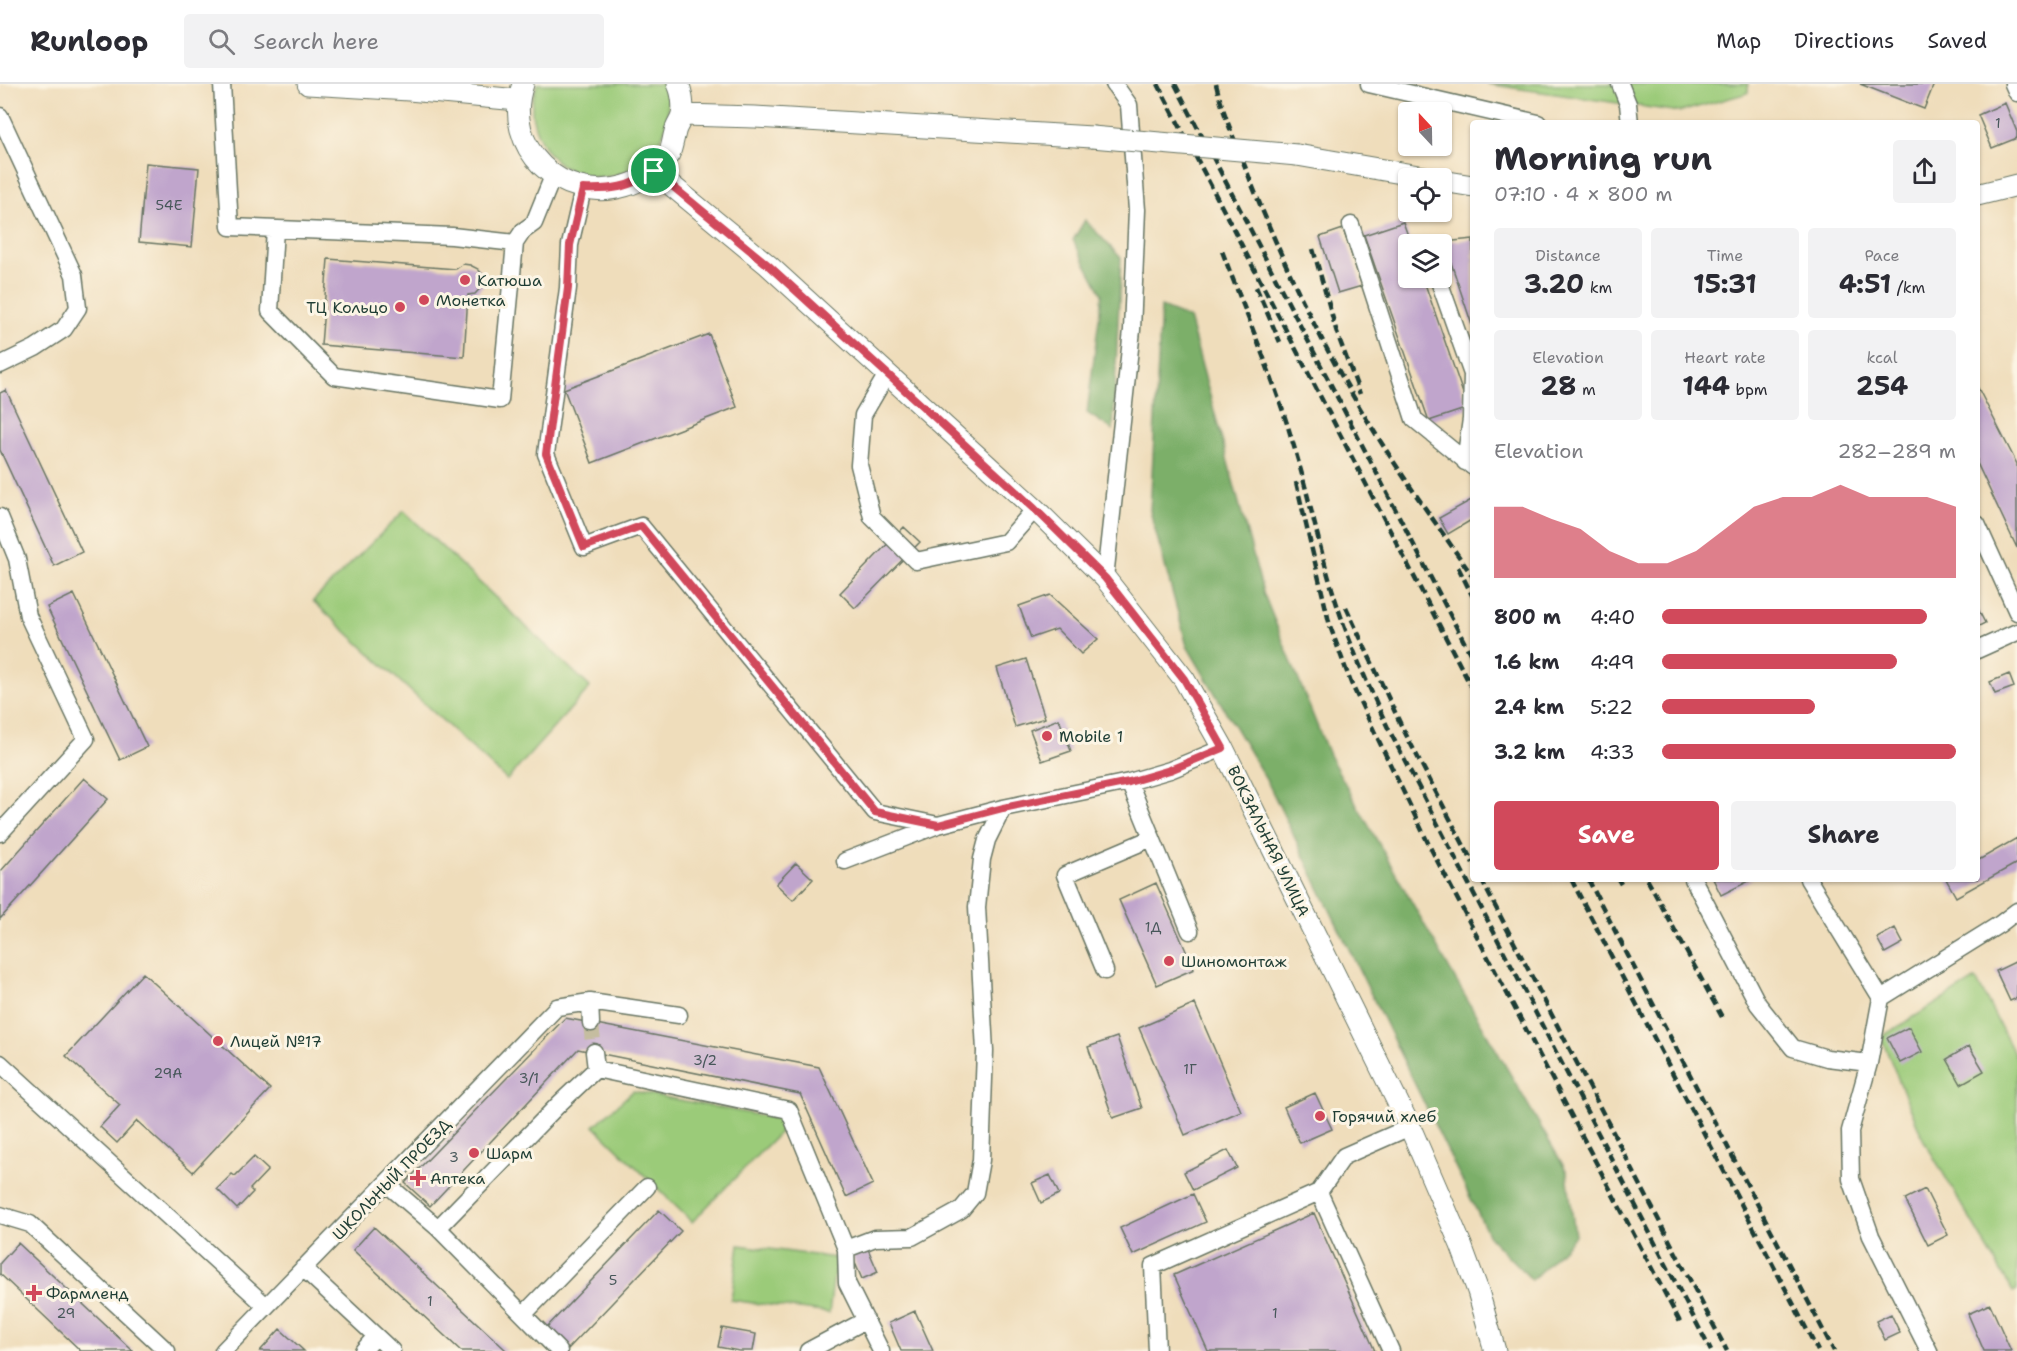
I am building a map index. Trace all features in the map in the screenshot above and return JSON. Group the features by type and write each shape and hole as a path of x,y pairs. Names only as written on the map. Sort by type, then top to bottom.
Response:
{"main road":[{"path":"308,84 409,90 520,92 522,136 538,163 553,176 583,189 610,190 638,182 654,171 669,153 675,130 683,115 681,90 678,84"},
{"path":"683,115 755,117 1092,137 1297,155 1398,172"},
{"name":"ВОКЗАЛЬНАЯ УЛИЦА","path":"654,171 768,265 1035,509 1105,578 1184,679 1223,748 1410,1126 1461,1245 1478,1292 1495,1351"},
{"path":"1452,183 1470,186"},
{"path":"1980,194 2017,185"}],"street":[{"path":"222,84 230,227 452,236 515,243"},
{"path":"1105,578 1132,330 1137,210 1129,105 1114,84"},
{"path":"1369,84 1525,120"},
{"path":"1620,84 1628,104 1630,120"},
{"path":"2013,84 2017,93"},
{"path":"0,116 74,276 78,308 64,329 35,348 0,365"},
{"path":"275,229 270,311 334,376 500,400 515,243 523,231 534,223 553,176"},
{"path":"583,189 570,245 568,288 546,454 584,547 641,526 875,812 938,825"},
{"path":"1351,225 1414,418 1469,464"},
{"path":"1442,288 1470,368"},
{"path":"887,374 863,415 859,465 872,517 916,561 1006,542 1035,509"},
{"path":"1469,464 1470,442"},
{"path":"0,517 17,559 27,616 86,740 0,833"},
{"path":"1980,531 2017,612"},
{"path":"1980,649 2017,632"},
{"path":"845,861 938,825 1003,808 1129,782 1170,770 1223,748"},
{"path":"1129,782 1190,931"},
{"path":"846,1249 875,1238 912,1238 961,1210 975,1192 981,1160 985,1051 977,907 987,840 1003,808"},
{"path":"1105,971 1065,875 1152,838"},
{"path":"1695,882 1758,1004 1793,1048 1827,1058 1869,1063"},
{"path":"1810,882 1881,998 1869,1063 1850,1131 1851,1179 1871,1236 1929,1351"},
{"path":"1881,998 2001,924 2017,911"},
{"path":"591,1023 590,1002 679,1015"},
{"name":"ШКОЛЬНЫЙ ПРОЕЗД","path":"223,1351 557,1007 590,1002"},
{"path":"438,1228 560,1103 595,1061 789,1110 846,1249 847,1283 881,1351"},
{"path":"0,1063 266,1306"},
{"path":"1157,1351 1154,1266 1318,1192 1344,1156 1410,1126"},
{"path":"387,1184 438,1228 559,1351"},
{"path":"524,1314 647,1187"},
{"path":"1318,1192 1391,1351"},
{"path":"0,1215 30,1224 167,1351"},
{"path":"303,1268 392,1351"},
{"path":"808,1351 866,1320"},
{"path":"363,1351 376,1336"}],"green space":[{"path":"537,84 664,84 668,112 662,136 648,156 629,170 607,176 584,175 562,165 543,145 532,116 532,101"},
{"path":"1487,84 1748,84 1748,93 1680,112"},
{"path":"1085,220 1121,258 1113,430 1087,413 1102,294 1073,240"},
{"path":"1161,307 1189,318 1263,592 1329,755 1567,1172 1575,1236 1532,1280 1490,1238 1268,783 1187,646 1150,511"},
{"path":"404,511 590,687 507,780 313,601"},
{"path":"1976,979 2017,1059 2017,1290 2013,1292 1923,1139 1881,1037"},
{"path":"633,1091 778,1119 782,1130 692,1222 594,1126"},
{"path":"739,1245 836,1258 829,1313 731,1300"}],"building":[{"path":"1860,84 1934,84 1924,109"},
{"path":"2005,103 2017,132 2017,138 1992,148 1978,115"},
{"path":"146,163 199,168 192,247 139,242"},
{"path":"1403,222 1407,234 1398,234 1398,288 1426,288 1468,408 1429,421 1364,235"},
{"path":"1343,229 1362,286 1338,293 1320,237"},
{"path":"1470,239 1470,319 1452,266 1452,241"},
{"path":"328,259 456,269 463,264 478,269 483,275 484,284 475,294 468,295 464,357 321,345"},
{"path":"709,334 737,407 592,463 564,389"},
{"path":"6,390 82,552 54,566 0,450 0,393"},
{"path":"1980,392 2017,464 2017,548 1980,469"},
{"path":"1470,501 1470,521 1448,534 1439,518"},
{"path":"904,527 920,542 855,608 840,593"},
{"path":"74,594 147,747 120,760 47,607"},
{"path":"1050,595 1098,639 1081,654 1057,629 1031,638 1019,606"},
{"path":"1980,613 1985,623 1980,626"},
{"path":"1026,659 1045,718 1015,727 997,668"},
{"path":"2009,674 2014,687 1995,694 1990,682"},
{"path":"1059,719 1071,751 1042,761 1030,730"},
{"path":"84,778 108,799 0,919 0,872"},
{"path":"2017,838 2017,863 1956,897 1948,882 1980,882 1980,859"},
{"path":"796,863 813,879 793,900 776,884"},
{"path":"1714,882 1747,882 1721,895"},
{"path":"1156,883 1194,969 1157,985 1119,900"},
{"path":"1895,928 1903,943 1885,953 1877,938"},
{"path":"2017,961 2017,998 2010,1001 1996,971"},
{"path":"143,973 270,1089 193,1172 137,1121 117,1143 100,1127 120,1105 66,1056"},
{"path":"1195,1004 1241,1111 1185,1135 1139,1028"},
{"path":"565,1018 819,1067 873,1184 846,1197 800,1094 578,1049 430,1206 405,1183"},
{"path":"1909,1027 1922,1052 1900,1063 1887,1038"},
{"path":"1117,1037 1142,1108 1113,1118 1088,1047"},
{"path":"1969,1046 1984,1071 1961,1084 1947,1059"},
{"path":"1315,1093 1332,1129 1300,1143 1284,1107"},
{"path":"1228,1150 1237,1168 1193,1190 1184,1172"},
{"path":"254,1157 268,1170 250,1189 253,1192 237,1209 217,1189 232,1174 235,1176"},
{"path":"1050,1175 1059,1194 1041,1203 1032,1183"},
{"path":"1925,1189 1948,1235 1928,1245 1905,1199"},
{"path":"1193,1194 1206,1222 1133,1255 1120,1228"},
{"path":"659,1210 681,1231 568,1349 546,1328"},
{"path":"1314,1213 1375,1351 1208,1351 1174,1275"},
{"path":"374,1227 507,1351 461,1351 353,1250"},
{"path":"18,1243 133,1351 81,1351 0,1274 0,1263"},
{"path":"868,1249 878,1272 862,1279 852,1256"},
{"path":"1990,1304 2011,1351 1984,1351 1968,1314"},
{"path":"915,1311 933,1351 901,1351 889,1323"},
{"path":"1891,1314 1900,1333 1885,1340 1876,1321"},
{"path":"722,1328 756,1334 753,1351 718,1347"},
{"path":"280,1329 304,1351 260,1351"}],"tunnel":[{"path":"591,1023 594,1052"}],"railway":[{"path":"1158,84 1470,684"},
{"path":"1175,84 1470,653"},
{"path":"1216,84 1227,122 1265,217 1330,355 1388,453 1470,573"},
{"path":"1313,249 1337,333 1360,394"},
{"path":"1222,251 1285,416 1336,602 1371,691 1389,730 1711,1351"},
{"path":"1256,287 1280,342"},
{"path":"1296,482 1330,626 1351,683 1431,849 1680,1322"},
{"path":"1458,567 1470,591"},
{"path":"1346,607 1401,725 1470,857"},
{"path":"1483,882 1727,1351"},
{"path":"1573,882 1818,1351"},
{"path":"1590,882 1834,1351"},
{"path":"1649,882 1722,1017"}],"place":[{"name":"Катюша","path":"465,280"},
{"name":"Монетка","path":"424,300"},
{"name":"ТЦ Кольцо","path":"400,307"},
{"name":"Mobile 1","path":"1047,736"},
{"name":"Шиномонтаж","path":"1169,961"},
{"name":"Лицей №17","path":"218,1041"},
{"name":"Горячий хлеб","path":"1320,1116"},
{"name":"Шарм","path":"474,1153"},
{"name":"Аптека","path":"418,1178"},
{"name":"Фармленд","path":"34,1293"}],"route":[{"path":"654,171 768,265 1035,509 1105,578 1184,679 1223,748 1170,770 1129,782 1003,808 938,825 875,812 641,526 584,547 546,454 568,288 570,245 583,189 610,190 638,182 654,171"}]}
